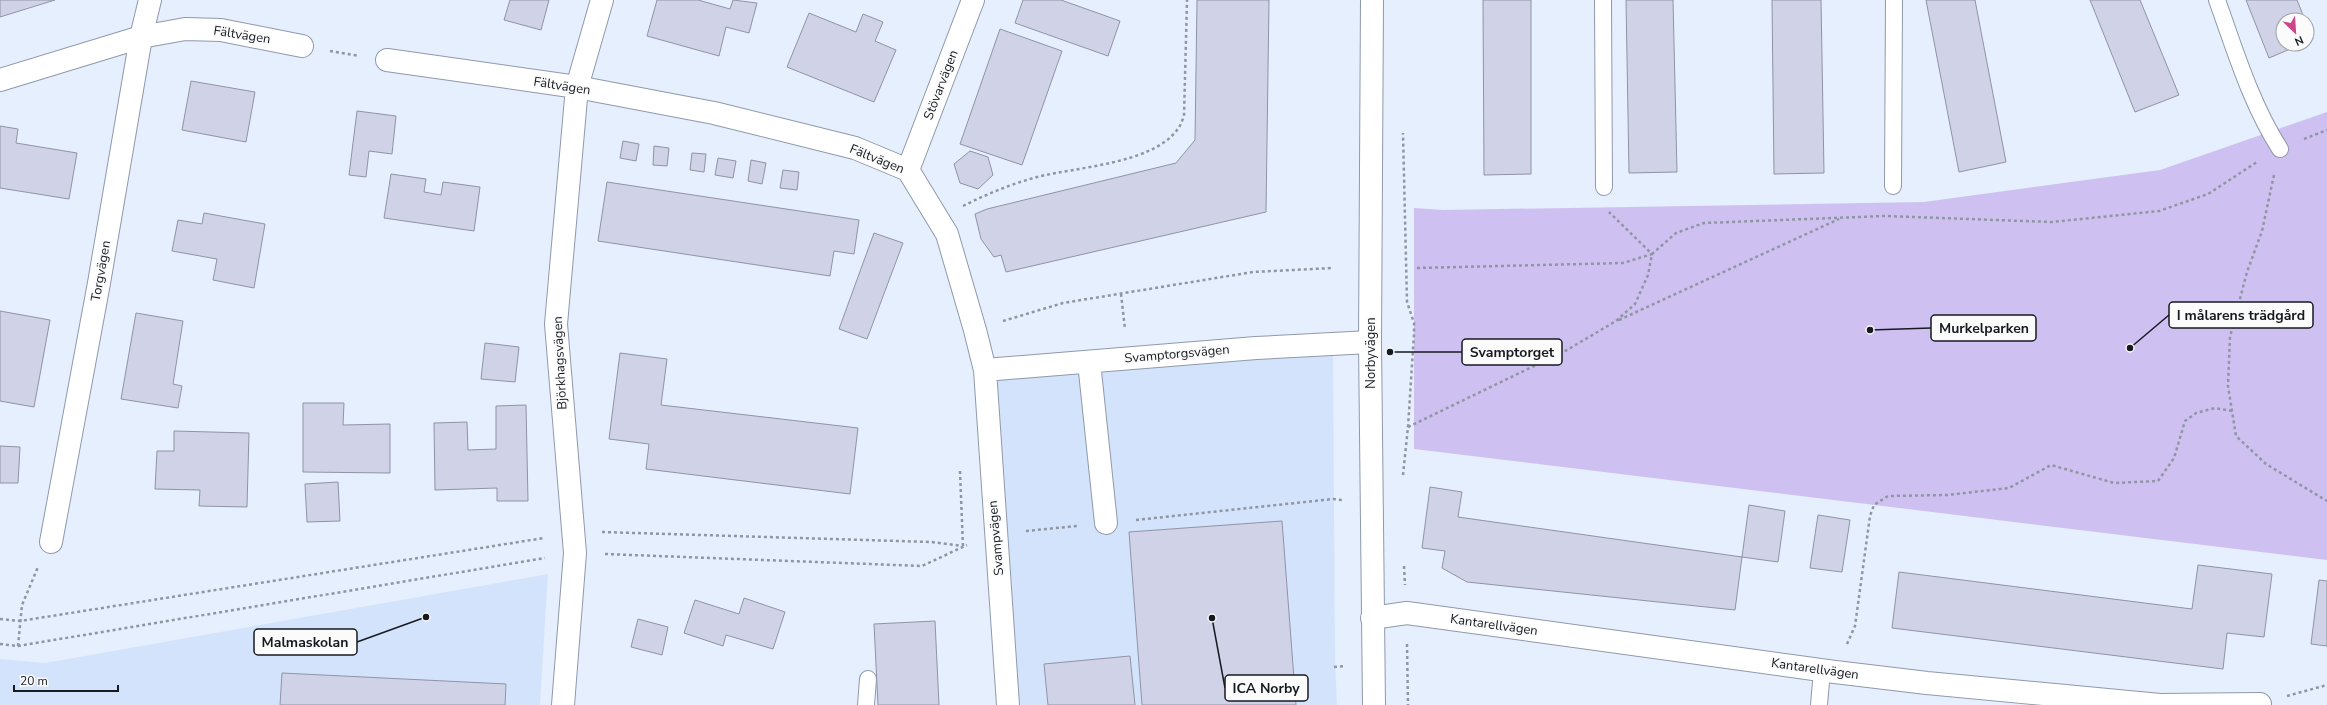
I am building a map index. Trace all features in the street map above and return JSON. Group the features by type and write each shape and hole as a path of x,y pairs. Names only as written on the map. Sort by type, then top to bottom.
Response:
{"street":[{"name":"Torgvägen","path":"51,542 100,276 141,37 150,0"},
{"name":"Björkhagsvägen","path":"563,705 574,543 556,324 577,87 602,0"},
{"name":"Stövarvägen","path":"908,170 973,0"},
{"name":"Norbyvägen","path":"1372,0 1370,342 1374,705"},
{"name":"Fältvägen","path":"0,80 141,37 185,29 221,30 302,46"},
{"name":"Fältvägen","path":"387,60 577,87 714,113 847,146 908,170 947,234 976,330 985,370"},
{"name":"Svamptorgsvägen","path":"985,370 1256,348 1370,342"},
{"path":"1090,362 1106,523"},
{"name":"Svampvägen","path":"985,370 1008,705"},
{"name":"Kantarellvägen","path":"1372,618 1407,613 1828,671 2160,704 2260,704"}],"lane":[{"path":"1603,0 1604,187"},
{"path":"1893,186 1894,0"},
{"path":"2217,0 2251,91 2269,132 2280,149"},
{"path":"1819,705 1828,671"},
{"path":"866,705 868,679"}],"path":[{"path":"938,220 1006,186 1038,177 1120,160 1146,152 1170,138 1178,130 1184,116 1187,0"},
{"path":"302,46 387,60"},
{"path":"1417,268 1623,263 1652,254 1676,232 1704,224 1885,216 2052,222 2159,211 2208,194 2280,149 2327,130"},
{"path":"1402,479 1408,427 1414,323 1407,302 1403,131"},
{"path":"2280,149 2262,231 2248,272 2230,337 2228,386 2236,436 2266,464 2327,502"},
{"path":"1604,187 1605,208 1652,254"},
{"path":"1408,427 1567,350 1616,321 1841,218"},
{"path":"1616,321 1634,304 1648,275 1652,254"},
{"path":"997,323 1063,303 1253,272 1333,268"},
{"path":"1121,294 1124,321"},
{"path":"1828,671 1855,626 1870,516 1874,505 1888,496 1947,495 2009,488 2052,465 2114,483 2158,481 2174,458 2185,422 2196,413 2215,408 2232,411"},
{"path":"996,535 1333,499 1372,503"},
{"path":"0,619 20,621 574,543 922,566 963,546 923,542 598,532 574,543 18,646 0,644"},
{"path":"18,646 22,605 30,584 51,542"},
{"path":"1404,565 1407,613 1408,705"},
{"path":"2260,704 2327,685"}],"shaded area":[{"path":"2327,112 2327,560 1414,449 1414,208 1443,210 1924,202 2160,170"},
{"path":"1333,342 1335,660 1337,705 1008,705 985,370"},
{"path":"548,574 540,705 0,705 0,659 45,663"}],"building":[{"path":"0,0 55,0 0,17"},
{"path":"510,0 549,0 541,30 504,20"},
{"path":"657,0 698,0 730,9 733,0 757,3 749,33 726,27 719,56 647,36"},
{"path":"1023,0 1061,0 1120,21 1108,56 1015,23"},
{"path":"1197,0 1269,0 1266,212 1006,272 1001,255 994,257 981,239 975,214 987,209 1176,163 1195,140"},
{"path":"1483,0 1531,0 1531,174 1484,175"},
{"path":"1626,0 1673,0 1677,172 1629,173"},
{"path":"1772,0 1821,0 1824,173 1774,174"},
{"path":"1926,0 1975,0 2006,162 1959,172"},
{"path":"2090,0 2140,0 2179,95 2135,112"},
{"path":"2246,0 2297,0 2302,12 2275,12 2275,52 2283,52 2269,58"},
{"path":"809,13 856,32 863,14 883,22 875,41 896,50 874,102 787,67"},
{"path":"1000,29 1062,51 1022,165 960,144"},
{"path":"191,81 255,92 246,142 182,130"},
{"path":"357,111 396,116 392,154 369,151 366,177 349,175"},
{"path":"0,126 18,129 16,143 77,153 69,199 0,188"},
{"path":"623,141 639,144 636,161 620,158"},
{"path":"654,146 669,148 667,166 653,165"},
{"path":"970,151 988,157 993,175 978,189 960,183 954,164"},
{"path":"692,153 706,154 704,172 690,170"},
{"path":"718,158 736,161 733,178 715,175"},
{"path":"751,160 766,163 762,184 748,181"},
{"path":"783,170 799,172 797,190 780,188"},
{"path":"391,174 426,179 424,192 441,195 443,182 480,187 474,231 384,218"},
{"path":"607,182 859,220 854,254 834,251 830,276 598,241"},
{"path":"204,213 265,224 254,288 213,280 217,259 172,251 178,220 202,224"},
{"path":"874,233 903,243 867,339 839,329"},
{"path":"0,311 50,320 34,407 0,401"},
{"path":"136,313 183,321 173,384 182,386 178,408 121,399"},
{"path":"485,343 519,347 515,382 481,379"},
{"path":"620,353 667,359 661,405 858,428 850,494 646,469 649,444 609,439"},
{"path":"303,403 344,403 343,425 390,424 390,473 303,472"},
{"path":"526,405 528,501 497,501 497,488 435,490 434,423 467,422 468,450 496,449 496,406"},
{"path":"174,431 249,433 247,507 199,506 200,490 155,489 157,451 174,451"},
{"path":"0,446 20,447 18,483 0,483"},
{"path":"338,482 340,521 307,522 305,484"},
{"path":"1430,487 1462,492 1458,517 1742,557 1735,610 1467,582 1442,568 1445,551 1422,548"},
{"path":"1749,505 1785,511 1778,562 1742,557"},
{"path":"1818,515 1850,520 1842,572 1810,568"},
{"path":"1282,521 1296,705 1142,705 1129,532"},
{"path":"2198,565 2272,574 2264,637 2227,633 2223,669 1892,628 1899,572 2192,609"},
{"path":"2319,580 2327,581 2327,646 2311,644"},
{"path":"744,598 785,612 773,649 726,635 723,646 684,633 695,600 739,614"},
{"path":"638,619 668,627 662,655 631,647"},
{"path":"935,621 939,705 878,705 874,624"},
{"path":"1130,656 1135,705 1048,705 1044,664"},
{"path":"282,673 506,684 505,705 280,705"}],"place":[{"name":"Murkelparken","path":"1870,330"},
{"name":"I målarens trädgård","path":"2130,348"},
{"name":"Svamptorget","path":"1390,352"},
{"name":"Malmaskolan","path":"426,617"},
{"name":"ICA Norby","path":"1212,618"}]}
